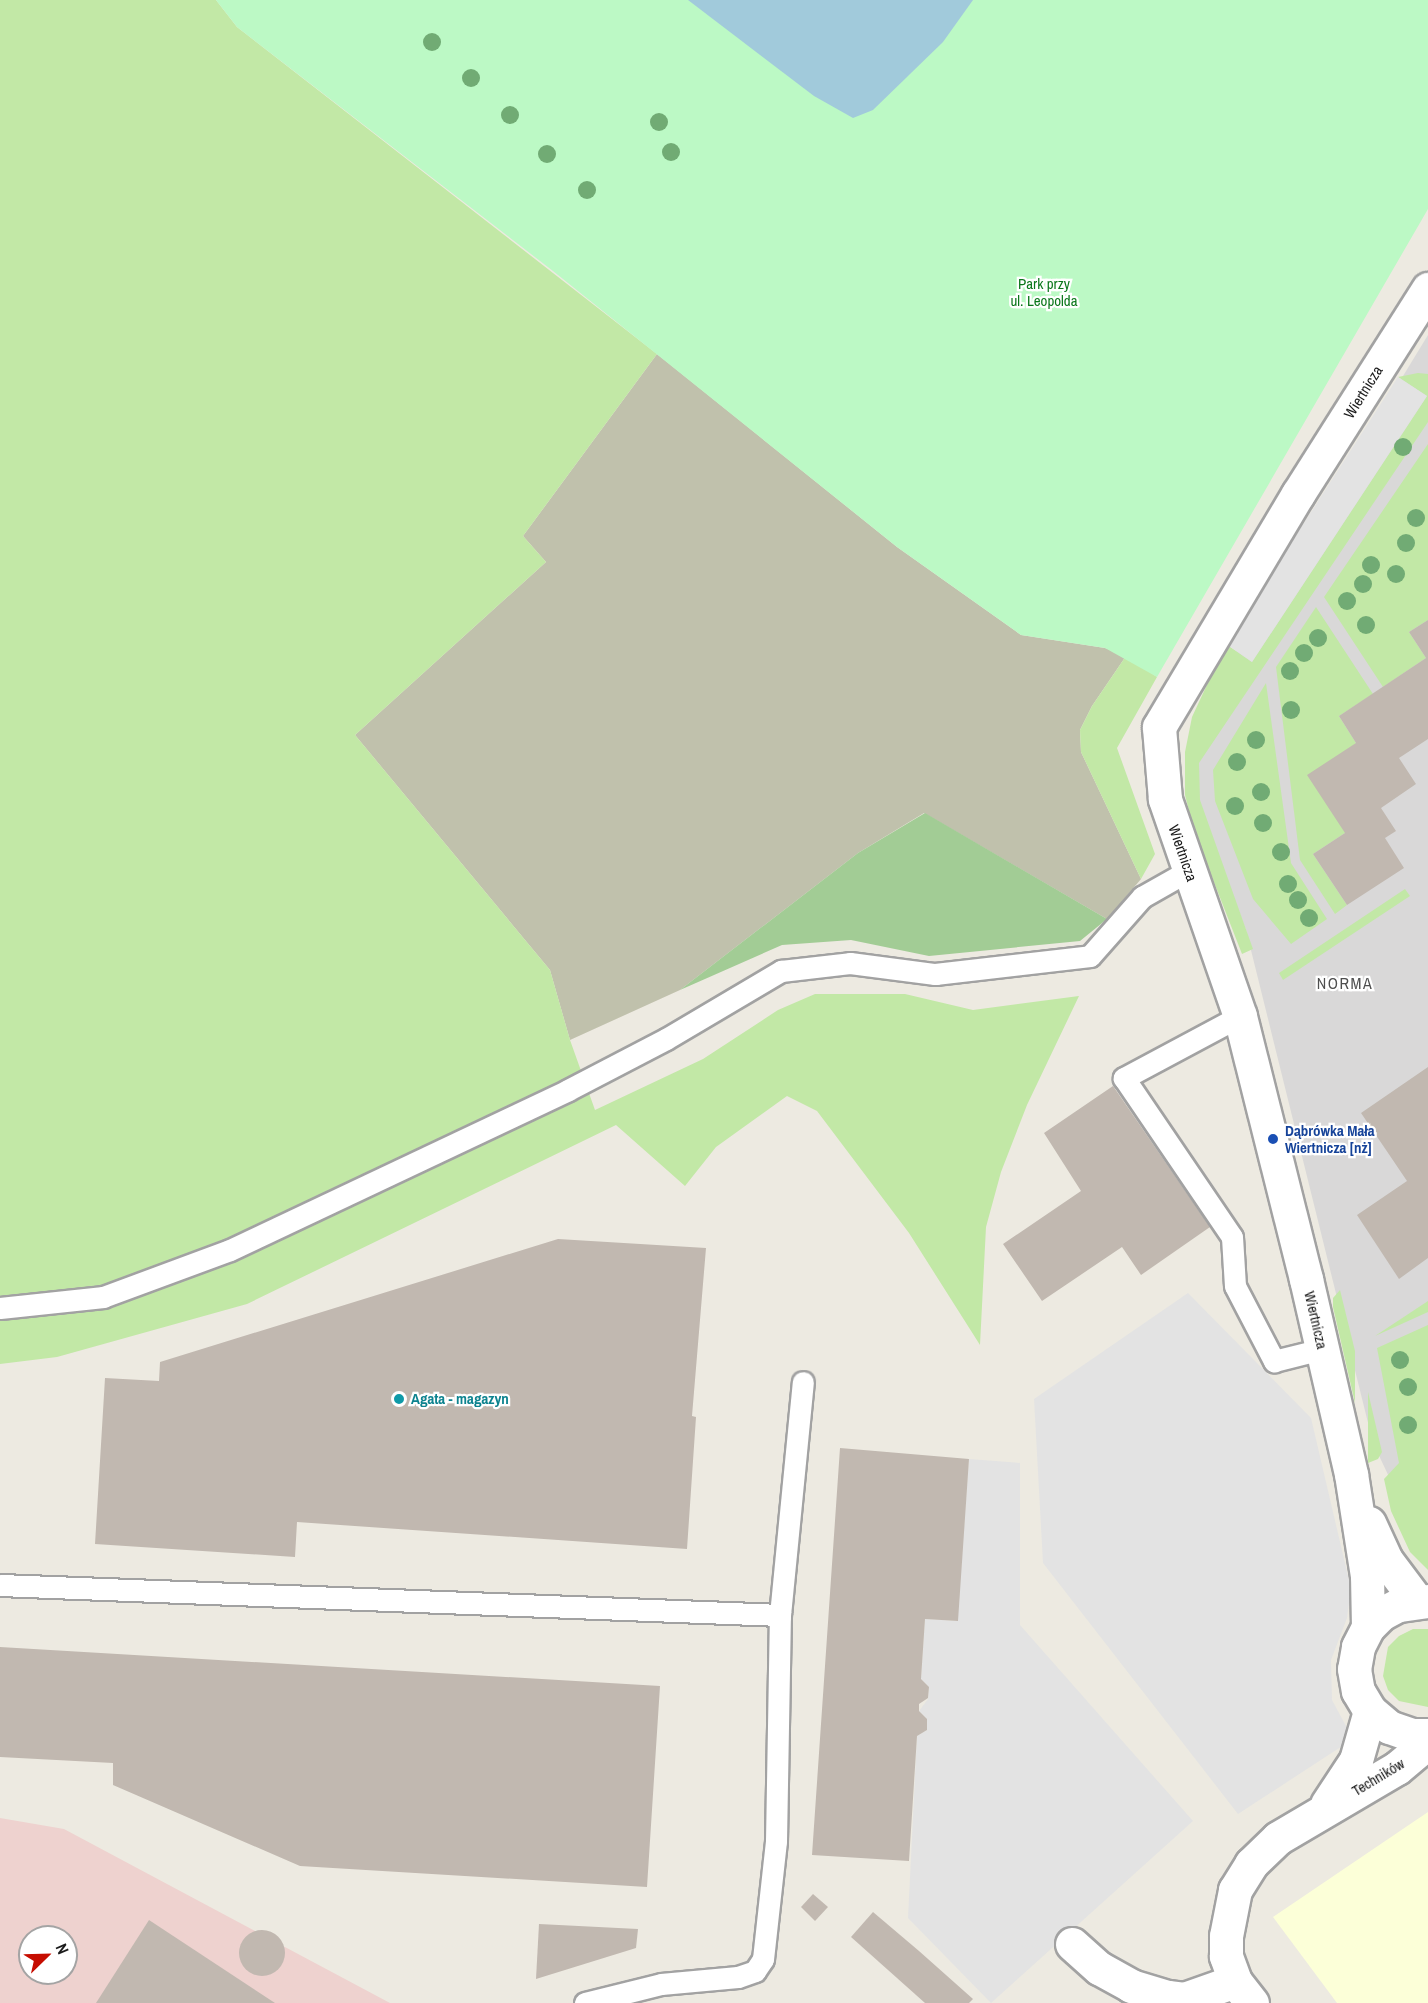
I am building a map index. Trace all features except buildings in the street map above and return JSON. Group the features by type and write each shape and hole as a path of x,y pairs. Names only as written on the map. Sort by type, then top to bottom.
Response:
{"street":[{"name":"Wiertnicza","path":"1368,1627 1367,1576 1351,1474 1322,1349 1240,1016 1165,799 1159,727 1298,494 1428,289"},
{"name":"Wiertnicza","path":"1351,1474 1375,1541 1422,1601"},
{"path":"1422,1601 1382,1614 1368,1627 1358,1647 1354,1669 1359,1691 1370,1711 1389,1727 1412,1735 1428,1735"},
{"name":"Techników","path":"1324,1808 1356,1760 1370,1711"},
{"name":"Techników","path":"1244,1992 1226,1956 1226,1936 1235,1890 1251,1864 1278,1838 1324,1808 1397,1768 1428,1742"},
{"path":"1072,1944 1107,1973 1131,1986 1168,1997 1184,1999 1244,1992"}],"lane":[{"path":"0,1308 103,1297 230,1250 568,1090 666,1039 781,971 850,963 934,974 1090,956 1142,897 1188,871"},
{"path":"1240,1016 1124,1078 1232,1237 1234,1286 1267,1364 1322,1349"},
{"path":"585,2003 661,1984 738,1977 754,1971 763,1959 776,1841 780,1615 803,1382"},
{"path":"0,1585 780,1615"}],"shaded area":[{"path":"1428,335 1428,1559 1373,1443 1246,930 1191,783 1225,668"},
{"path":"657,354 897,547 1021,635 1105,648 1126,656 1092,706 1080,730 1081,752 1141,879 1107,919 924,813 858,853 680,990 570,1040 550,970 355,735 546,562 523,536"},
{"path":"1398,377 1427,396 1252,662 1226,644"},
{"path":"1188,1293 1311,1418 1351,1589 1347,1618 1331,1660 1332,1700 1353,1739 1238,1814 1043,1563 1034,1399"},
{"path":"969,1459 1020,1463 1020,1625 1193,1821 991,2003 908,1918 917,1736 927,1730 927,1719 919,1711 928,1699 929,1687 921,1679 925,1619 957,1621"},
{"path":"1428,1812 1428,2003 1337,2003 1273,1917"},
{"path":"0,1818 64,1829 390,2003 0,2003"}],"green space":[{"path":"0,0 216,0 237,27 657,354 523,536 546,562 355,735 550,970 570,1040 595,1110 703,1059 778,1010 815,994 905,994 973,1010 1079,996 1027,1105 1001,1172 986,1227 980,1345 909,1233 817,1111 787,1096 716,1147 685,1186 616,1125 247,1304 57,1357 0,1364"},
{"name":"Park przy ul. Leopolda","path":"216,0 1428,0 1428,209 1157,677 1105,648 1021,635 897,547 553,271 237,27"},
{"path":"1418,373 1428,374 1428,422 1199,763 1200,800 1253,949 1242,954 1194,831 1185,795 1185,752 1192,717 1226,644 1252,662 1427,396 1398,377"},
{"path":"1428,444 1428,620 1409,632 1426,658 1383,687 1324,597"},
{"path":"1316,607 1373,694 1339,716 1356,743 1345,833 1313,854 1347,905 1335,914 1300,860 1276,667"},
{"path":"1126,656 1157,677 1117,748 1155,854 1141,879 1081,752 1080,730 1092,706"},
{"path":"1266,683 1291,863 1327,919 1291,944 1253,899 1215,801 1213,770"},
{"path":"925,813 1107,919 1080,941 929,956 851,940 782,945 680,990 858,853"},
{"path":"1405,889 1410,896 1283,980 1279,973"},
{"path":"1340,1290 1355,1351 1355,1403 1333,1307 1333,1298"},
{"path":"1428,1301 1428,1312 1375,1336"},
{"path":"1428,1325 1428,1570 1410,1552 1391,1511 1384,1479 1399,1463 1377,1348"},
{"path":"1368,1392 1382,1452 1378,1459 1368,1463"},
{"path":"1413,1629 1428,1629 1428,1707 1399,1701 1388,1690 1383,1676 1388,1647 1399,1636"}],"water":[{"path":"688,0 973,0 943,42 873,110 853,118 814,96"}],"place":[{"name":"Dąbrówka Mała Wiertnicza [nż]","path":"1273,1139"},
{"name":"Agata - magazyn","path":"399,1399"}],"district":[{"name":"NORMA","path":"1345,983"}]}
